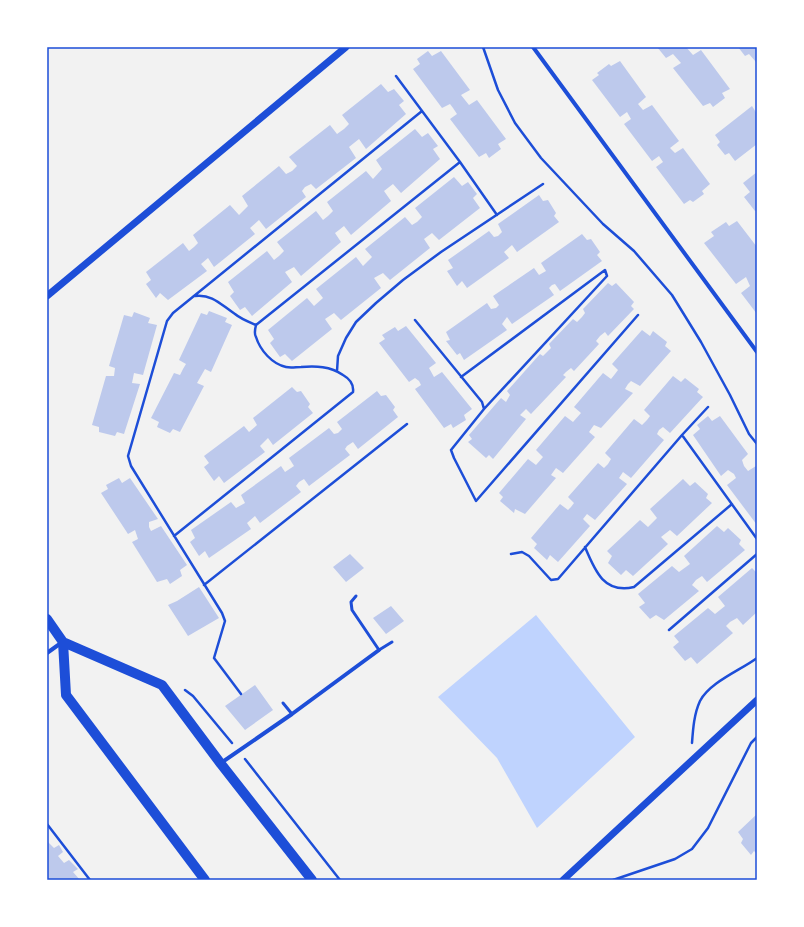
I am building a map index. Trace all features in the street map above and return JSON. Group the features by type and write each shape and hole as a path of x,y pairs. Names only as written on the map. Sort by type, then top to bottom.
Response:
{"main road":[{"path":"47,619 63,642 66,695 205,880"},
{"path":"63,642 162,685 221,764 312,880"}],"street":[{"path":"47,296 346,47"},
{"path":"533,47 757,352"},
{"path":"47,653 63,642"},
{"path":"221,764 379,650"},
{"path":"563,880 757,700"}],"lane":[{"path":"356,596 351,602 352,610 379,650 392,642"},
{"path":"283,703 292,714"}],"path":[{"path":"483,47 498,90 515,123 541,158 603,224 634,251 672,295 701,342 749,434 757,444"},
{"path":"396,76 460,162 497,215"},
{"path":"241,694 214,658 225,621 222,613 131,466 128,456 166,321 173,313 422,111"},
{"path":"174,536 353,392 354,387 348,377 337,371 320,367 284,367 272,360 262,350 255,336 256,325 460,162"},
{"path":"337,371 338,356 346,338 356,322 403,280 543,184"},
{"path":"461,377 605,270 607,276 484,409 451,450 476,501 638,315"},
{"path":"194,296 204,295 212,298 236,315 256,325"},
{"path":"415,320 482,402 484,409"},
{"path":"510,554 522,552 529,556 551,580 558,579 708,407"},
{"path":"204,585 407,424"},
{"path":"682,435 757,539"},
{"path":"585,547 593,566 605,582 616,588 624,590 634,587 732,504"},
{"path":"669,630 757,554"},
{"path":"690,761 694,718 701,700 715,685 757,658"},
{"path":"181,687 193,696 340,880"},
{"path":"613,880 675,859 692,849 708,828 751,743 757,737"},
{"path":"47,824 90,880"}],"water":[{"path":"536,615 635,737 537,828 497,758 438,697"}],"building":[{"path":"657,47 686,47 693,55 701,50 730,89 722,93 725,98 713,107 710,103 703,106 673,68 681,63 673,54 666,58"},
{"path":"738,47 757,47 757,61 756,62 749,54 745,56"},
{"path":"428,51 432,56 441,51 470,90 461,95 469,105 477,100 506,139 498,144 501,149 489,158 486,153 479,157 450,119 457,114 450,104 442,108 413,69 420,64 417,59"},
{"path":"620,61 646,97 638,104 643,110 652,105 679,141 670,148 675,153 683,148 710,184 702,191 704,194 693,202 690,200 684,204 656,167 663,162 659,156 652,161 624,124 631,119 627,112 620,117 592,80 599,75 597,73 609,64 611,66"},
{"path":"381,84 388,92 394,89 404,101 399,105 406,114 366,149 359,139 349,147 356,158 316,189 311,184 305,187 302,191 306,197 266,229 259,220 250,228 255,234 214,267 208,258 201,264 207,271 168,300 160,293 156,298 146,284 151,280 146,272 183,243 189,251 198,243 193,235 230,205 239,215 248,206 242,196 279,166 286,174 292,171 297,166 289,157 330,125 337,134 344,129 349,124 342,115"},
{"path":"752,106 757,114 757,144 735,161 729,153 725,155 717,145 720,142 715,135"},
{"path":"415,129 422,137 428,133 438,146 433,149 440,159 401,193 393,184 384,191 391,201 351,235 344,226 335,233 341,242 301,276 294,267 285,272 292,282 252,316 245,307 240,310 230,296 234,292 228,282 267,251 274,260 279,256 284,251 277,242 316,211 323,220 328,216 333,211 327,202 366,171 373,179 382,169 376,160"},
{"path":"757,172 757,210 755,211 744,197 750,192 743,183"},
{"path":"454,177 462,186 468,182 477,194 473,198 480,208 439,240 432,233 424,239 430,248 390,280 383,273 374,278 381,288 341,320 334,313 325,319 332,329 292,361 285,354 280,357 270,343 274,339 268,330 307,298 314,306 323,298 316,289 356,257 363,266 372,257 365,249 405,217 412,225 417,222 422,217 415,208"},
{"path":"539,195 543,201 548,200 556,213 554,216 559,222 517,252 512,245 504,252 509,258 467,288 462,281 457,286 447,271 453,268 448,260 489,231 494,237 498,236 502,232 498,224"},
{"path":"737,221 757,247 757,314 741,293 750,286 746,277 736,284 704,243 714,236 711,232 726,222 729,226"},
{"path":"582,234 587,240 591,239 600,252 597,255 602,261 560,291 555,284 552,285 549,288 554,295 512,324 507,317 502,324 507,330 464,360 460,353 457,355 446,341 450,340 446,332 487,303 491,309 496,308 499,305 493,296 534,268 539,275 546,271 541,263"},
{"path":"608,283 612,286 616,283 634,302 631,306 634,309 608,336 605,332 600,336 596,341 599,344 574,371 571,368 563,375 566,377 531,414 526,409 520,415 526,419 493,459 489,455 486,458 468,442 472,439 469,435 501,398 506,402 510,395 507,391 540,354 543,356 551,348 549,344 573,319 577,322 582,317 585,313 583,309"},
{"path":"209,311 227,318 225,322 232,325 211,372 205,369 197,383 204,386 180,432 173,429 170,433 157,427 159,422 151,418 174,373 180,375 186,364 179,360 201,313 207,315"},
{"path":"134,312 150,318 148,323 157,325 143,375 134,373 132,383 140,384 124,434 117,432 115,436 99,432 99,427 92,425 106,376 114,376 115,368 109,366 124,315 132,317"},
{"path":"406,326 436,363 429,368 434,377 442,372 472,409 464,415 466,420 453,428 451,424 444,428 415,389 421,385 419,381 415,378 409,382 379,343 385,339 382,335 395,327 398,331"},
{"path":"642,330 650,336 653,331 667,342 665,346 671,351 640,386 631,381 628,384 625,389 633,393 601,428 594,425 589,432 595,437 563,473 556,468 551,475 556,478 525,514 515,509 514,513 500,501 503,497 499,493 528,459 536,465 543,457 536,450 565,416 573,422 581,413 574,407 603,373 611,379 618,370 612,364"},
{"path":"673,376 681,382 685,378 699,389 697,392 703,397 670,433 663,427 659,430 657,434 664,440 631,478 623,472 619,478 627,484 595,520 587,514 583,519 590,526 558,562 550,555 547,560 534,548 537,544 531,538 560,504 568,510 571,507 574,503 568,497 598,463 604,468 608,464 611,459 605,453 634,419 642,425 647,420 650,416 644,410"},
{"path":"292,387 297,392 301,391 310,404 308,407 313,413 273,445 268,438 260,446 265,452 224,483 219,476 214,481 204,467 209,463 204,456 244,426 249,432 257,425 253,418"},
{"path":"377,391 381,396 386,395 395,407 393,410 398,417 358,449 353,442 347,446 345,449 350,455 309,486 304,479 299,482 296,486 301,492 260,523 255,516 247,523 251,529 209,558 205,551 199,556 190,542 195,538 191,530 231,502 236,508 245,503 241,495 281,466 285,472 294,466 289,458 329,428 334,434 338,433 342,429 337,422"},
{"path":"708,416 712,421 720,416 748,454 742,460 748,471 756,466 757,467 757,525 727,485 736,478 734,474 728,470 721,476 693,435 700,429 697,425"},
{"path":"119,478 122,483 130,478 158,519 149,522 151,531 161,526 187,565 180,570 182,576 170,584 167,579 157,582 132,542 138,539 135,530 128,534 101,493 108,489 106,485"},
{"path":"683,479 690,486 695,482 708,494 706,498 712,503 677,536 670,530 661,537 668,544 633,576 626,570 621,575 608,563 612,556 607,551 640,520 648,527 657,518 650,509"},
{"path":"717,526 724,532 728,528 741,540 739,544 745,550 707,582 702,576 696,580 692,585 699,591 664,620 656,615 650,619 639,607 645,603 638,594 672,566 679,572 690,564 684,556"},
{"path":"350,554 364,568 346,582 333,567"},
{"path":"752,568 757,573 757,612 743,625 737,618 730,622 726,626 733,633 697,664 691,657 685,661 673,647 679,642 674,636 708,608 715,614 725,606 718,597"},
{"path":"199,587 219,618 188,636 168,605"},
{"path":"391,606 404,621 386,634 373,618"},
{"path":"255,685 273,710 245,730 225,706"},
{"path":"757,814 757,854 754,851 751,855 741,843 743,839 738,832"},
{"path":"47,841 54,848 59,845 63,852 58,856 64,863 69,860 78,869 73,872 80,880 47,880"}]}
